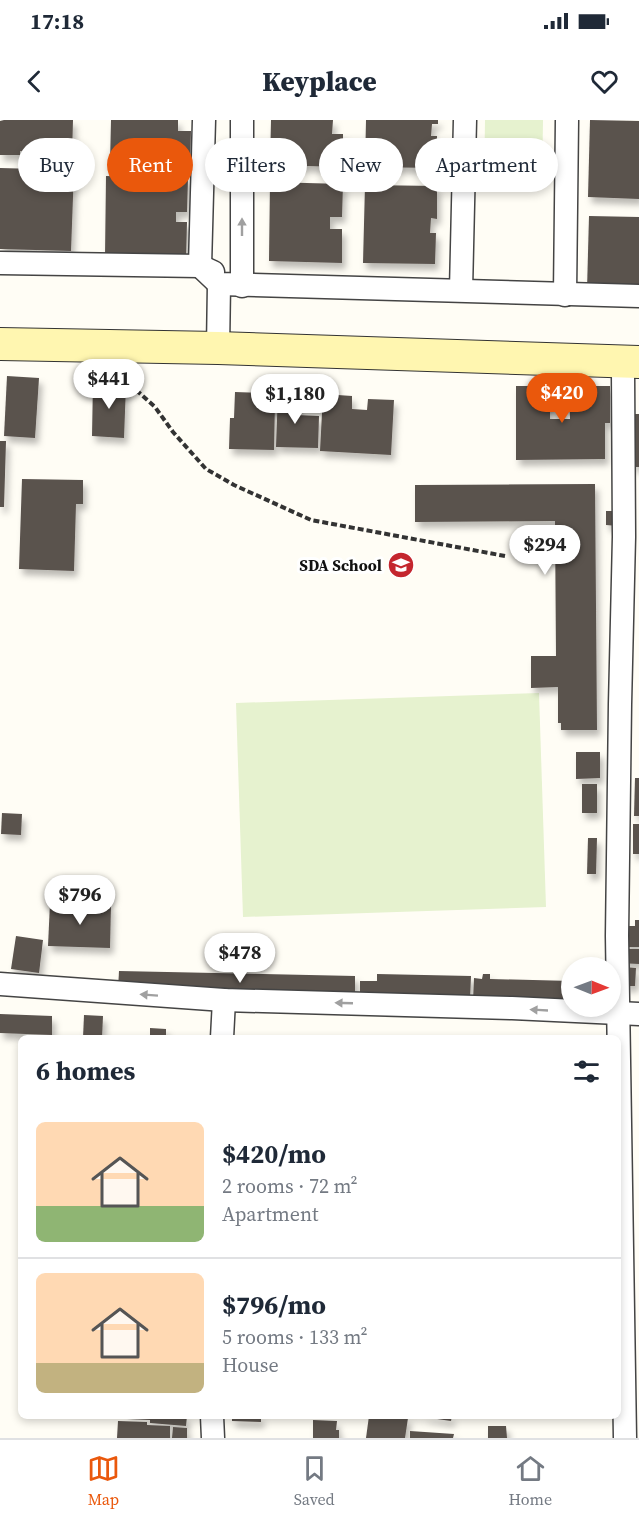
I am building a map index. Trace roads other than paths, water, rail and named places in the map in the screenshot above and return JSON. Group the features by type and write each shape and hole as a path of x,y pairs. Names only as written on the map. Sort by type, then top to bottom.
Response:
{"street":[{"path":"200,266 204,120"},
{"path":"218,348 231,285 242,120"},
{"path":"461,290 465,120"},
{"path":"565,295 567,120"},
{"path":"0,263 200,266 231,285 639,296"},
{"path":"0,344 218,348 630,362"},
{"path":"625,1438 629,1014 617,936 624,537 623,371 630,362"},
{"path":"0,984 224,1000 512,1008 629,1014"},
{"path":"222,1035 224,1000"},
{"path":"212,1419 213,1438"}],"place":[{"name":"SDA School","path":"401,565"}]}
